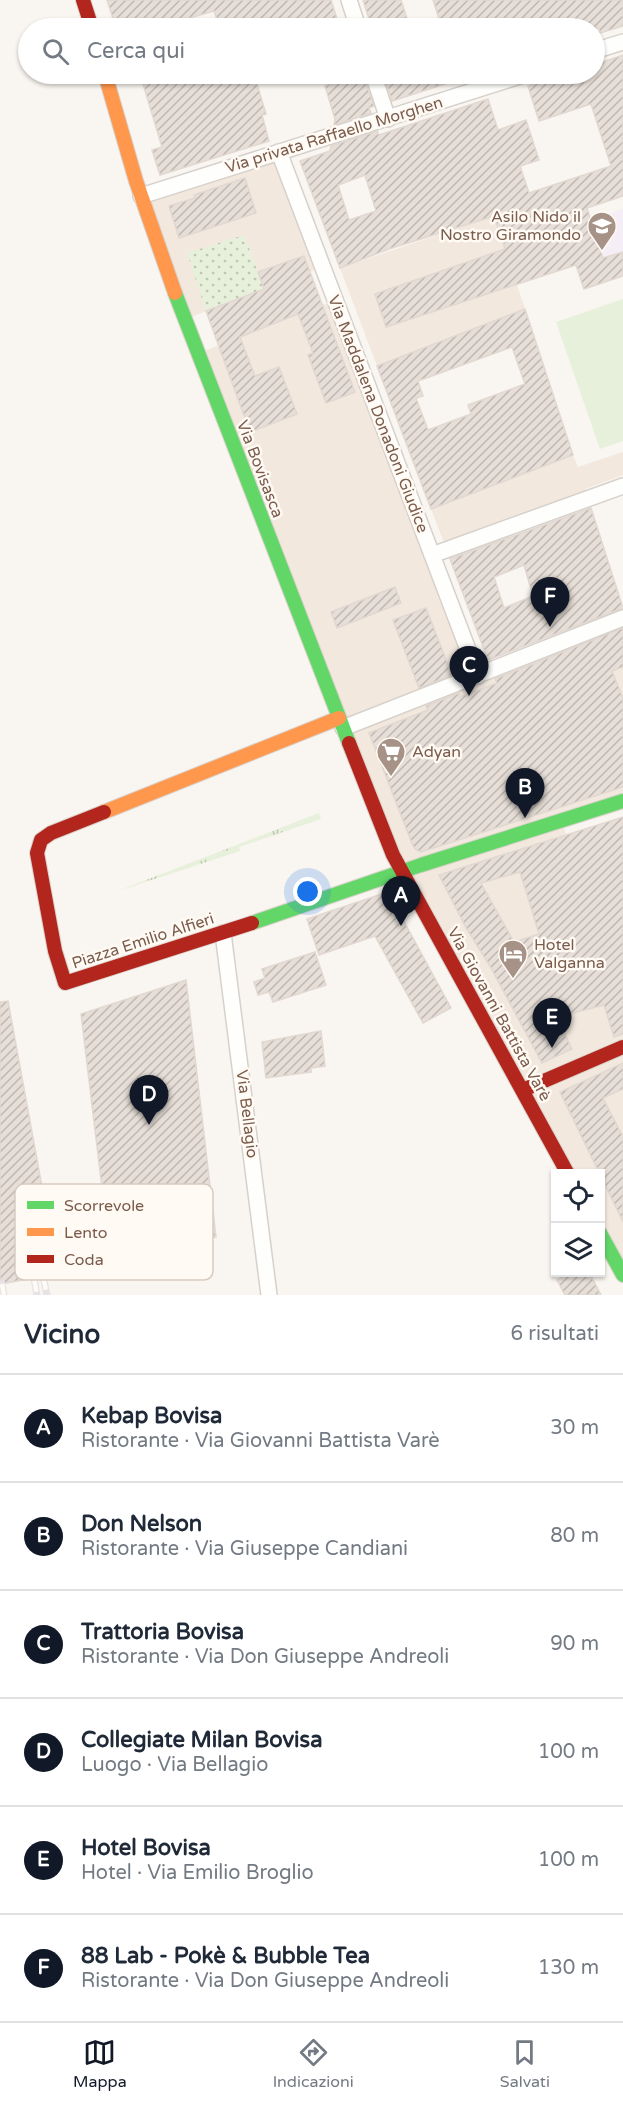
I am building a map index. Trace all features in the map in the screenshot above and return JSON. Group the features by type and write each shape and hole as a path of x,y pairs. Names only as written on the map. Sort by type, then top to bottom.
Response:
{"street":[{"path":"83,0 89,18"},
{"path":"349,0 355,18"},
{"path":"605,48 623,42"},
{"name":"Via Bovisasca","path":"108,84 166,271 341,723 401,871"},
{"path":"376,84 388,119"},
{"name":"Via privata Raffaello Morghen","path":"141,196 495,84"},
{"name":"Via Maddalena Donadoni Giudice","path":"279,152 477,676"},
{"path":"432,555 623,486"},
{"path":"341,723 477,676 623,618"},
{"name":"Piazza Emilio Alfieri","path":"341,723 51,833 41,840 38,847 38,860 55,951 65,983 223,933 401,871 623,801"},
{"name":"Via Giovanni Battista Varè","path":"401,871 566,1169"},
{"name":"Via Bellagio","path":"223,933 269,1295"},
{"path":"523,1090 623,1047"},
{"path":"605,1242 623,1275"}],"shaded area":[{"path":"279,153 322,267 186,319 143,197"},
{"name":"Asilo Nido il Nostro Giramondo","path":"623,209 623,276 593,286 573,225"},
{"path":"494,216 525,309 377,366 340,268"},
{"path":"335,300 477,675 343,727 199,353"},
{"path":"623,452 623,475 585,489 589,505 450,558 431,509 573,455 578,467"},
{"path":"623,619 623,800 562,822 607,964 623,965 623,1274 605,1240 605,1169 566,1169 409,887 344,729"}],"green space":[{"path":"244,235 264,289 206,311 187,253"},
{"path":"623,299 623,441 600,449 556,322"},
{"path":"319,813 321,819 239,847 240,851 115,892"}],"building":[{"path":"107,0 331,0 337,18 216,18 214,11 190,18 113,18"},
{"path":"363,0 401,0 407,18 369,18"},
{"path":"433,0 623,0 623,26 605,31 605,18 439,18"},
{"path":"623,55 623,196 587,208 603,258 623,252 623,276 584,289 576,265 386,327 375,294 505,249 494,216 389,249 340,268 300,161 330,151 331,146 377,131 379,135 488,99 498,130 526,120 539,160 520,166 529,193 611,166 591,104 539,121 528,86 534,84 605,84 605,61","holes":["365,175 376,211 349,220 338,185"]},
{"path":"143,84 257,84 266,114 262,115 269,141 160,175 152,150 162,147"},
{"path":"366,84 374,106 369,108 371,113 334,125 335,119 325,86"},
{"path":"386,84 445,84 392,101"},
{"path":"245,178 256,213 179,238 169,206"},
{"path":"304,256 355,392 326,403 308,355 313,353 298,314 240,337 255,376 279,367 297,414 250,432 206,311 264,289 258,272"},
{"path":"525,309 573,455 431,509 377,366","holes":["512,347 525,384 468,405 471,414 428,430 416,398 423,396 418,381"]},
{"path":"591,508 623,608 488,660 450,559","holes":["524,565 533,596 504,608 494,577"]},
{"path":"395,587 401,603 337,628 331,612"},
{"path":"426,608 452,675 419,688 393,620"},
{"path":"623,628 623,667 612,671 623,698 623,787 421,852 416,850 369,733 428,710 426,706 459,693 460,697 497,683 495,679"},
{"path":"623,817 623,1034 614,1037 604,1005 557,1017 572,1049 542,1063 439,875","holes":["520,872 539,934 514,942 481,883"]},
{"path":"388,892 451,1008 423,1023 375,936 319,955 307,919"},
{"path":"315,952 326,985 273,1002 269,992 258,995 254,982 265,978 262,969"},
{"path":"186,980 210,1184 102,1184 81,1014"},
{"path":"8,1001 42,1184 15,1184 15,1280 23,1280 0,1284 0,1002"},
{"path":"321,1031 325,1066 311,1068 311,1072 266,1078 262,1042"},
{"path":"623,1063 623,1089 603,1098 623,1137 623,1222 605,1185 605,1169 597,1169 560,1092"},
{"path":"213,1211 216,1237 213,1237"},
{"path":"562,1277 592,1277 601,1295 565,1295 557,1280"}],"railway":[{"path":"34,1280 37,1295"},
{"path":"44,1280 47,1295"},
{"path":"2,1284 4,1295"}],"traffic: fast":[{"path":"175,293 349,743"},
{"path":"252,923 421,865 623,801"},
{"path":"605,1242 623,1275"}],"traffic: slow":[{"path":"108,84 136,181 175,293"},
{"path":"104,812 339,718"}],"traffic: jam":[{"path":"83,0 89,18"},
{"path":"349,743 393,855 565,1169"},
{"path":"104,812 51,833 41,840 37,853 55,951 65,983 252,923"},
{"path":"523,1090 623,1047"}],"place":[{"name":"Asilo Nido il Nostro Giramondo","path":"602,252"},
{"name":"88 Lab - Pokè & Bubble Tea","path":"550,627"},
{"name":"Trattoria Bovisa","path":"469,696"},
{"name":"Adyan","path":"391,778"},
{"name":"Don Nelson","path":"525,818"},
{"name":"Kebap Bovisa","path":"401,926"},
{"name":"Hotel Valganna","path":"513,980"},
{"name":"Hotel Bovisa","path":"552,1048"},
{"name":"Collegiate Milan Bovisa","path":"149,1125"}]}
